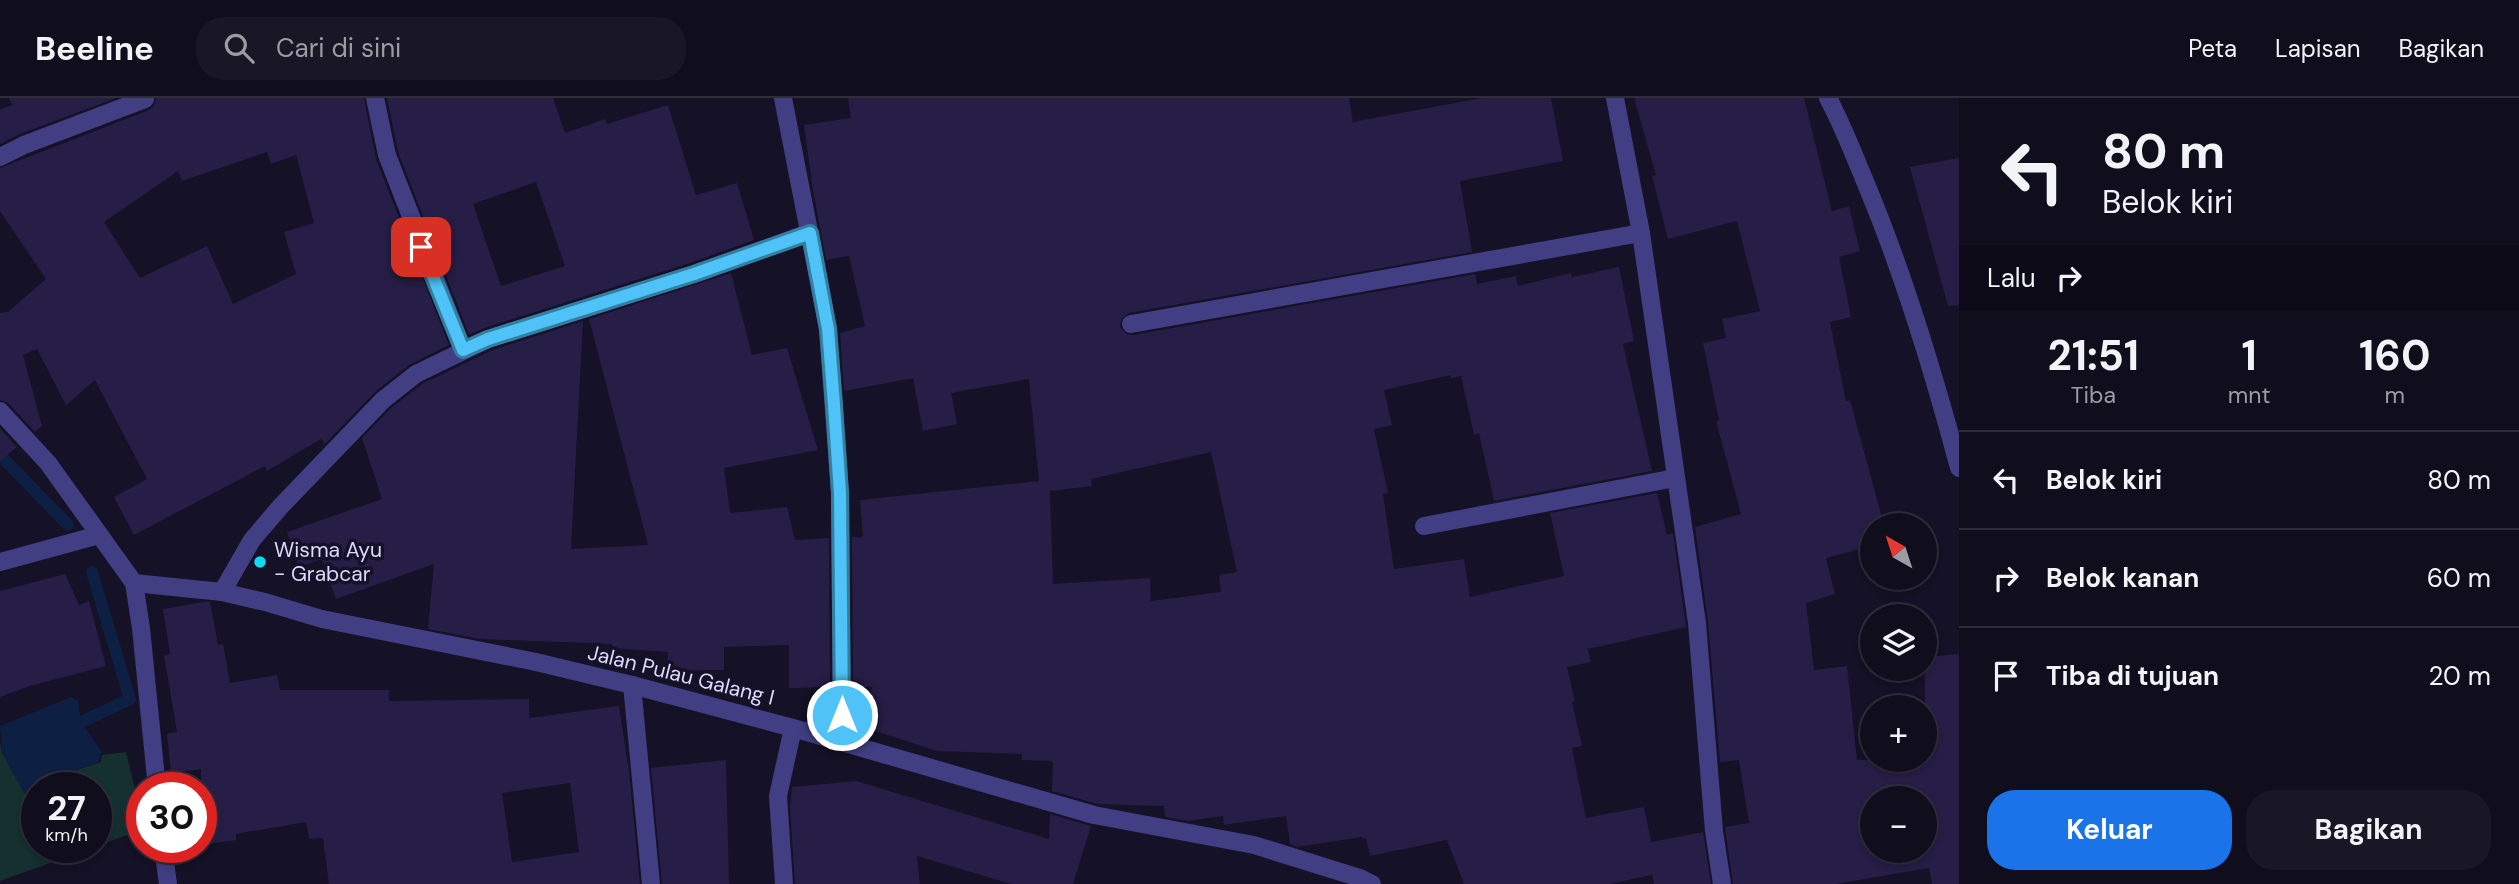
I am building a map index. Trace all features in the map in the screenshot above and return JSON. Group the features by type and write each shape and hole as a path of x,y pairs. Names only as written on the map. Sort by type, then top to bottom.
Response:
{"street":[{"path":"375,98 387,155 463,350"},
{"path":"783,98 828,329 840,506 842,742"},
{"path":"1615,98 1641,233 1697,622 1714,831 1722,884"},
{"path":"1828,98 1840,120 1895,253 1959,468"},
{"path":"0,157 24,145 145,99"},
{"path":"222,592 252,540 383,400 416,374 488,339 694,274 810,233"},
{"path":"1130,324 1641,233"},
{"path":"0,411 48,463 134,583 155,772"},
{"path":"1424,526 1675,478"},
{"path":"0,562 99,535"},
{"name":"Jalan Pulau Galang I","path":"134,583 222,592 322,619 536,662 632,685 793,727 1094,815 1254,845 1372,884"},
{"path":"632,685 651,884"},
{"path":"784,884 778,796 793,727"},
{"path":"165,863 168,884"}],"green space":[{"path":"0,742 3,755 21,778 21,863 50,863 0,881"},
{"path":"126,752 131,772 126,772 126,836 112,840 112,772 76,772 101,762 102,755"}],"water":[{"path":"71,697 78,701 81,722 102,752 98,762 76,772 21,772 21,788 3,755 0,726"}],"building":[{"path":"9,98 116,98 0,144 0,110 12,105"},
{"path":"156,98 364,98 376,159 449,345 409,365 376,391 325,444 321,439 267,471 265,466 134,535 114,497 147,479 95,380 66,405 37,349 23,355 42,426 35,432 8,403 0,400 0,313 8,312 46,279 0,211 0,168 154,106","holes":["267,152 271,164 296,155 314,223 284,232 296,274 233,304 207,246 140,278 104,222 178,171 182,181"]},
{"path":"387,98 553,98 565,133 605,119 607,124 668,105 696,195 737,183 754,240 469,335 398,152","holes":["536,182 565,266 501,286 473,204"]},
{"path":"848,98 1349,98 1353,122 1482,98 1551,98 1563,161 1460,181 1472,252 1129,313 1121,320 1120,327 1127,334 1133,335 1475,274 1477,284 1516,276 1518,286 1571,273 1572,277 1619,267 1634,341 1623,344 1652,471 1494,501 1479,433 1474,435 1461,376 1451,378 1451,375 1384,390 1392,425 1374,429 1388,493 1383,494 1394,569 1464,559 1470,597 1564,576 1550,513 1657,493 1667,535 1673,533 1686,627 1588,649 1591,662 1567,667 1582,746 1572,748 1586,818 1644,807 1651,842 1703,832 1711,884 1654,884 1652,875 1609,884 1464,884 1447,840 1370,856 1366,838 1362,837 1297,847 1290,844 1286,816 1224,825 1223,816 1188,821 1165,817 1164,806 1097,804 1052,791 1053,761 1022,760 1022,754 937,751 859,726 872,687 853,687 852,537 863,537 860,500 1039,481 1029,379 951,393 957,424 923,431 913,378 844,391 840,333 865,326 849,256 826,260 804,125 851,118","holes":["1211,452 1237,572 1219,575 1221,592 1151,601 1150,578 1053,584 1050,491 1092,486 1091,479"]},
{"path":"1634,98 1804,98 1832,211 1849,206 1860,251 1839,257 1851,317 1830,322 1846,401 1850,400 1881,513 1860,513 1860,549 1826,558 1835,594 1806,603 1814,670 1847,666 1860,772 1937,772 1937,695 1925,695 1925,681 1937,681 1937,656 1959,654 1959,884 1932,884 1929,868 1836,884 1733,884 1725,827 1749,823 1739,760 1720,762 1708,622 1695,527 1741,514 1716,421 1719,420 1703,343 1726,338 1722,319 1760,311 1737,221 1668,239 1652,176 1656,175"},
{"path":"1959,158 1959,305 1948,306 1910,167"},
{"path":"731,273 752,355 787,348 818,450 724,468 730,513 787,507 795,540 829,538 830,687 789,688 789,645 724,647 724,670 667,671 668,652 612,648 612,644 480,639 428,629 434,564 336,599 322,559 299,567 287,532 382,499 362,438 391,408 422,384 492,350 583,321 571,549 648,545 589,319"},
{"path":"0,428 17,447 0,461"},
{"path":"65,574 79,605 89,601 106,666 30,686 0,697 0,591"},
{"path":"210,602 218,645 223,644 230,683 277,675 280,690 389,690 389,701 529,699 529,718 619,706 629,771 640,884 329,884 323,838 309,839 306,822 236,834 236,840 217,843 217,772 201,772 201,769 171,772 167,734 177,732 164,655 170,654 163,609","holes":["570,783 579,852 512,862 502,793"]},
{"path":"726,760 729,884 662,884 651,768"},
{"path":"856,781 1049,839 1050,814 1091,826 1073,884 1011,884 917,856 920,884 795,884 790,807 792,787"}],"waterway":[{"path":"0,455 68,525"},
{"path":"81,722 130,699 92,572"}],"place":[{"name":"Wisma Ayu - Grabcar","path":"260,562"}],"route":[{"path":"421,247 463,350 488,339 694,274 810,233 828,329 840,493 842,715"}]}
